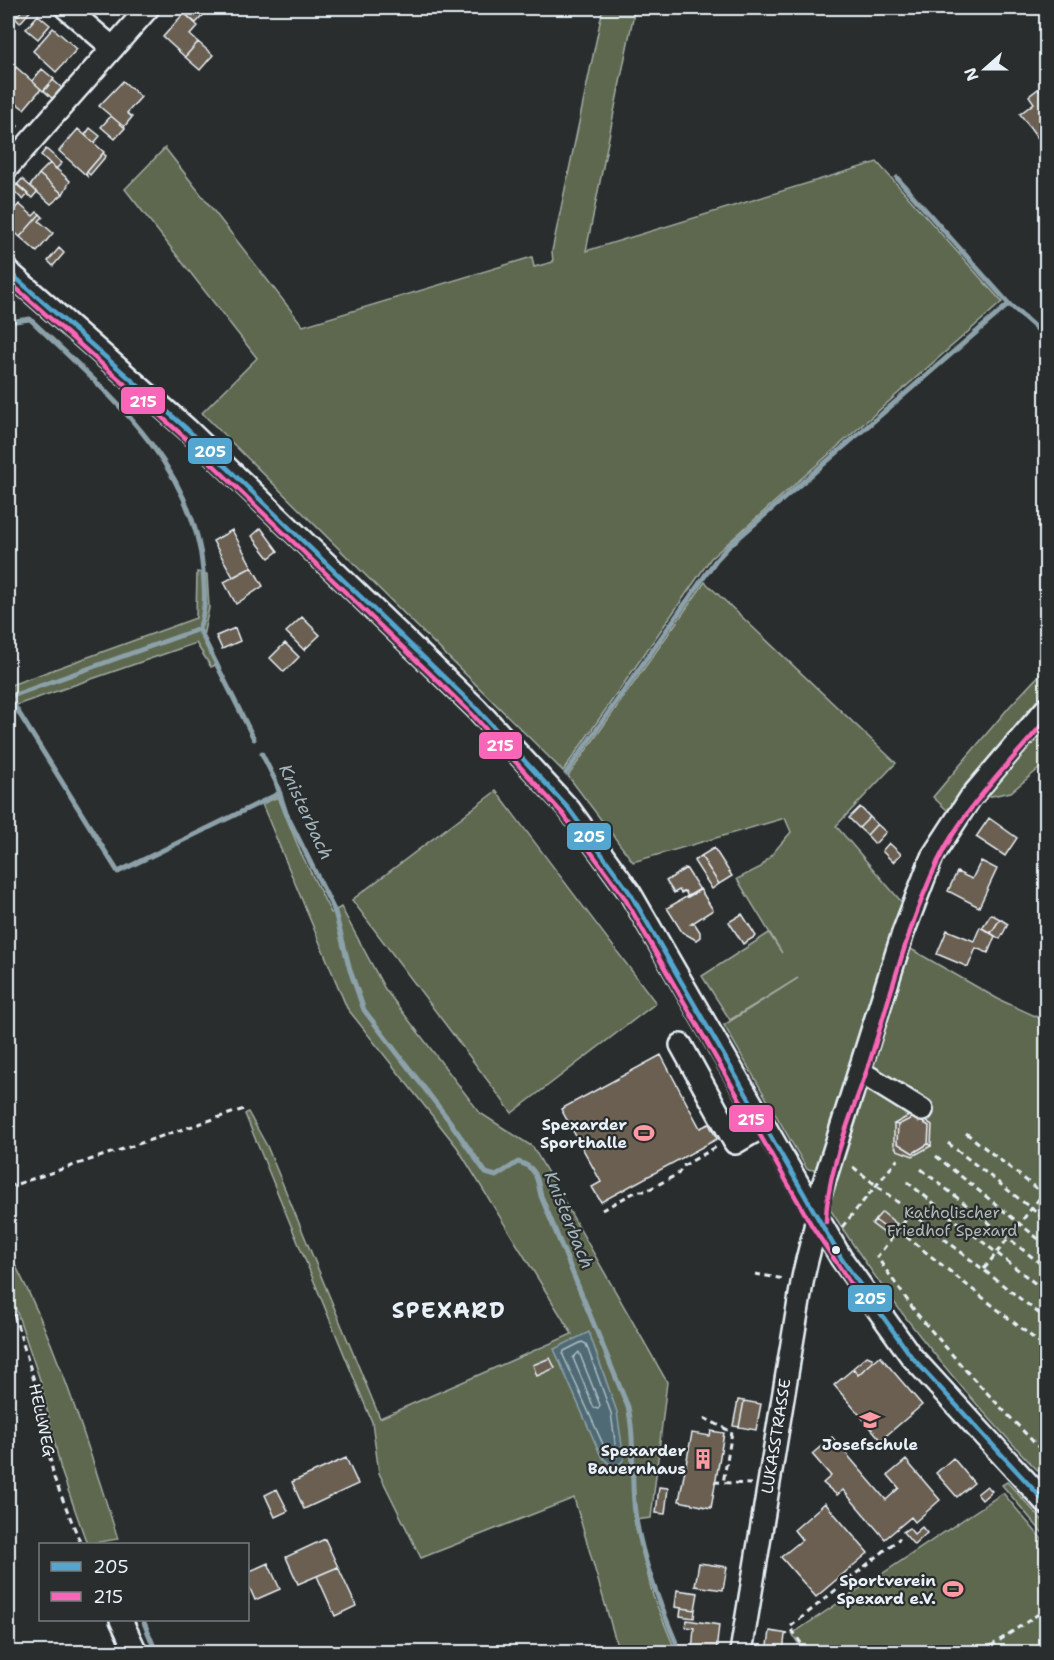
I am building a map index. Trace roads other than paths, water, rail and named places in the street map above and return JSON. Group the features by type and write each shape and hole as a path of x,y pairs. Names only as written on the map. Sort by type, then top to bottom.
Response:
{"street":[{"path":"66,8 112,48"},
{"path":"8,167 148,8"},
{"path":"8,271 187,429 476,708 569,808 630,893 819,1222 911,1356 1047,1503"},
{"name":"LUKASSTRASSE","path":"741,1653 804,1275 819,1222 819,1198 903,933 932,857 971,796 1047,709"},
{"path":"681,1045 730,1146 764,1126"},
{"path":"859,1071 922,1110"},
{"path":"121,1621 136,1653"}],"water":[{"path":"589,1332 617,1412 624,1459 619,1465 611,1465 601,1456 554,1349"}],"waterway":[{"path":"897,178 1009,304"},
{"path":"566,773 716,560 730,545 1009,304 1046,337"},
{"name":"Knisterbach","path":"8,322 30,319 115,401 164,462 183,496 196,532 203,571 204,594 204,608 199,629 254,739"},
{"path":"199,629 9,697 118,872 280,793"},
{"name":"Knisterbach","path":"262,754 276,782 286,813 335,912 350,970 364,1010 448,1119 486,1173 496,1176 518,1162 529,1167 535,1174 541,1196 628,1407 632,1433 634,1499 638,1530 653,1584 680,1652"},
{"path":"143,1621 156,1652"}],"place":[{"name":"Spexarder Sporthalle","path":"644,1133"},
{"name":"Josefschule","path":"870,1420"},
{"name":"Spexarder Bauernhaus","path":"703,1459"},
{"name":"Sportverein Spexard e.V.","path":"953,1589"}],"district":[{"name":"SPEXARD","path":"449,1310"}],"park label":[{"name":"Katholischer Friedhof Spexard","path":"952,1221"}]}
